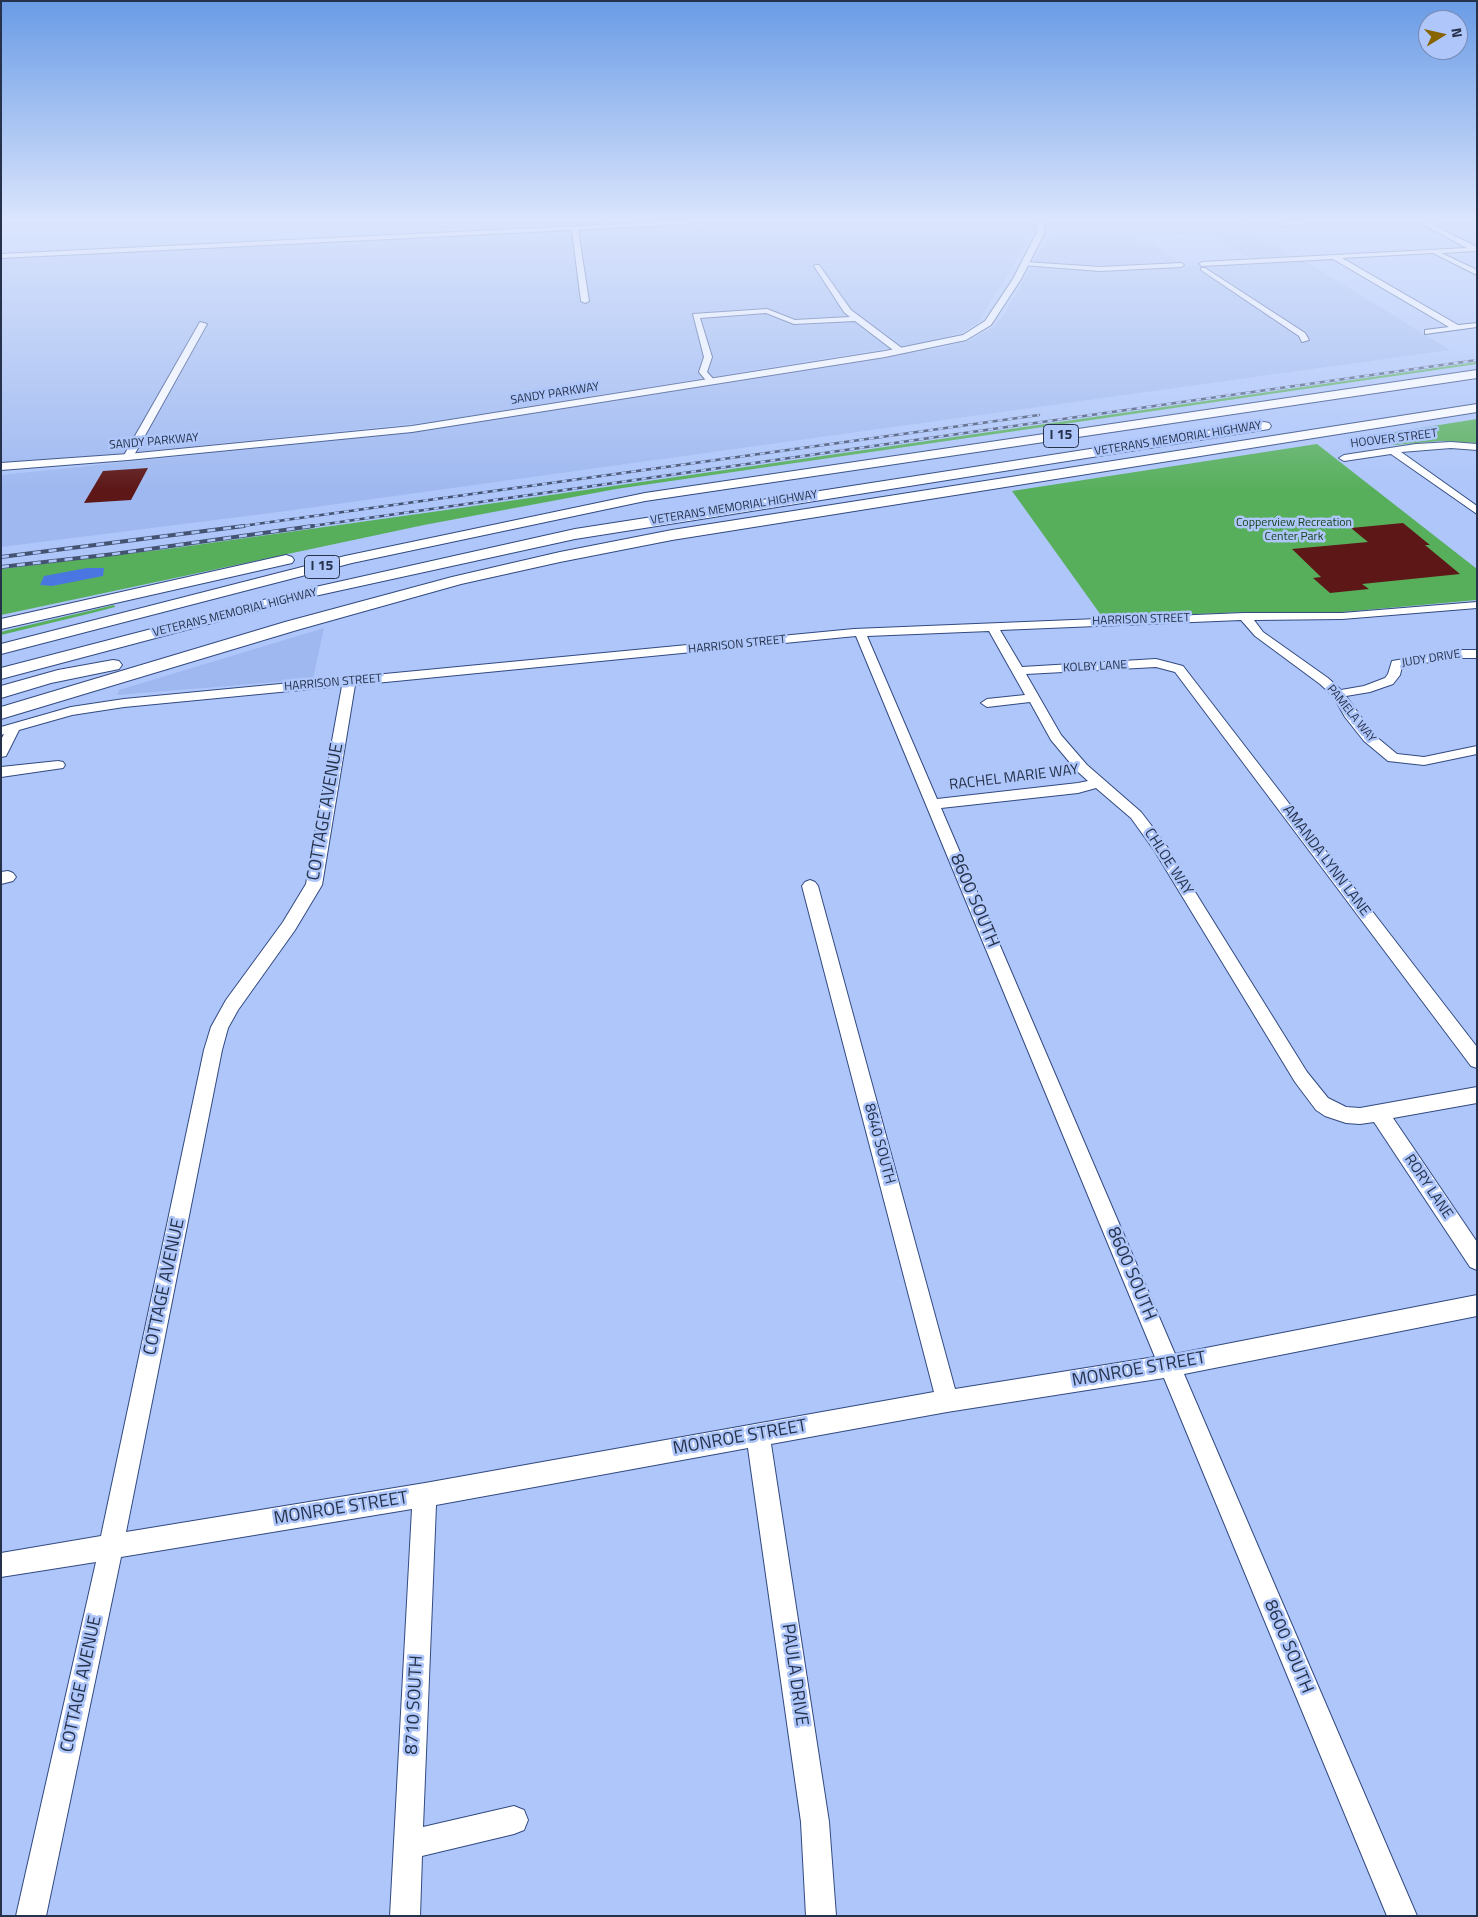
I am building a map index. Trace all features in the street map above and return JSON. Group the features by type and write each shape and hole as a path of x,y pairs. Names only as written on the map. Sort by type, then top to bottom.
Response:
{"highway":[{"name":"VETERANS MEMORIAL HIGHWAY","path":"1,649 352,559 645,497 1477,374"},
{"path":"1,713 229,644 458,580 508,569 672,535 1473,399"},
{"name":"VETERANS MEMORIAL HIGHWAY","path":"1,674 308,593 499,550 646,521 1280,424"},
{"path":"1,624 349,546 574,503 645,497"},
{"path":"48,678 140,659 215,637 478,572 508,569"},
{"path":"1,692 296,605 308,593"}],"main road":[{"name":"SANDY PARKWAY","path":"1,467 128,458 412,429 712,382 900,351 952,340 980,330 988,324 997,309"}],"street":[{"path":"846,309 855,319 900,351"},
{"path":"1265,309 1302,335 1305,340"},
{"path":"1425,309 1457,328"},
{"path":"712,382 703,372 708,357 696,316 767,311 794,322 855,319"},
{"path":"128,458 203,324"},
{"path":"1428,332 1477,325"},
{"name":"HOOVER STREET","path":"1344,458 1433,446 1477,447"},
{"path":"1393,450 1477,511"},
{"path":"1471,605 1477,616"},
{"name":"HARRISON STREET","path":"1,731 71,711 98,706 860,633 1244,616 1342,616 1471,605"},
{"name":"PAMELA WAY","path":"1244,616 1259,634 1324,681 1338,694 1350,714 1369,738 1393,758 1424,761 1477,750"},
{"name":"CHLOE WAY","path":"992,626 1056,737 1069,754 1136,815 1149,830 1314,1096 1331,1110 1346,1115 1360,1116 1379,1113"},
{"name":"8600 SOUTH","path":"860,633 1402,1916"},
{"name":"JUDY DRIVE","path":"1338,694 1366,689 1389,680 1394,674 1396,664 1460,654 1477,654"},
{"name":"KOLBY LANE","path":"1017,671 1156,663 1172,666"},
{"name":"AMANDA LYNN LANE","path":"1172,666 1184,674 1477,1061"},
{"name":"COTTAGE AVENUE","path":"31,1916 112,1546 213,1050 220,1027 232,1005 289,926 314,885 349,682"},
{"path":"987,703 1033,698"},
{"path":"1,753 15,726"},
{"path":"1,772 58,765"},
{"name":"RACHEL MARIE WAY","path":"933,804 1078,788 1099,782"},
{"name":"8640 SOUTH","path":"810,886 947,1402"},
{"path":"1379,1113 1477,1095"},
{"name":"RORY LANE","path":"1379,1113 1477,1260"},
{"name":"MONROE STREET","path":"1,1565 425,1495 947,1402 1170,1366 1477,1305"},
{"name":"PAULA DRIVE","path":"758,1435 816,1822 821,1916"},
{"name":"8710 SOUTH","path":"405,1916 425,1495"},
{"path":"408,1845 514,1820"}],"shaded area":[{"path":"1,309 986,309 978,323 963,332 934,341 431,422 107,455 1,463"},
{"path":"1007,309 1384,309 1450,350 279,512 1,547 1,475 425,431 940,348 971,340 993,327"},
{"path":"324,628 313,679 117,695 119,690"}],"green space":[{"path":"1477,362 1477,364 616,489 424,525 1,615 1,569 167,549 439,511"},
{"path":"1477,419 1477,443 1440,441 1394,445 1376,435"},
{"name":"Copperview Recreation Center Park","path":"1317,444 1477,569 1477,600 1343,612 1246,612 1103,618 1012,491"},
{"path":"114,605 115,607 1,635 1,632 8,630"}],"water":[{"path":"87,568 104,568 103,576 52,586 40,585 44,576"}],"building":[{"path":"148,468 131,500 84,503 103,471"},
{"path":"1403,523 1430,545 1425,545 1460,574 1362,584 1369,589 1330,593 1313,578 1321,577 1292,549 1368,542 1351,528"}],"railway":[{"path":"305,527 1477,360"},
{"path":"235,527 1039,415"},
{"path":"1,557 244,526"},
{"path":"1,567 114,554 313,526"}]}
